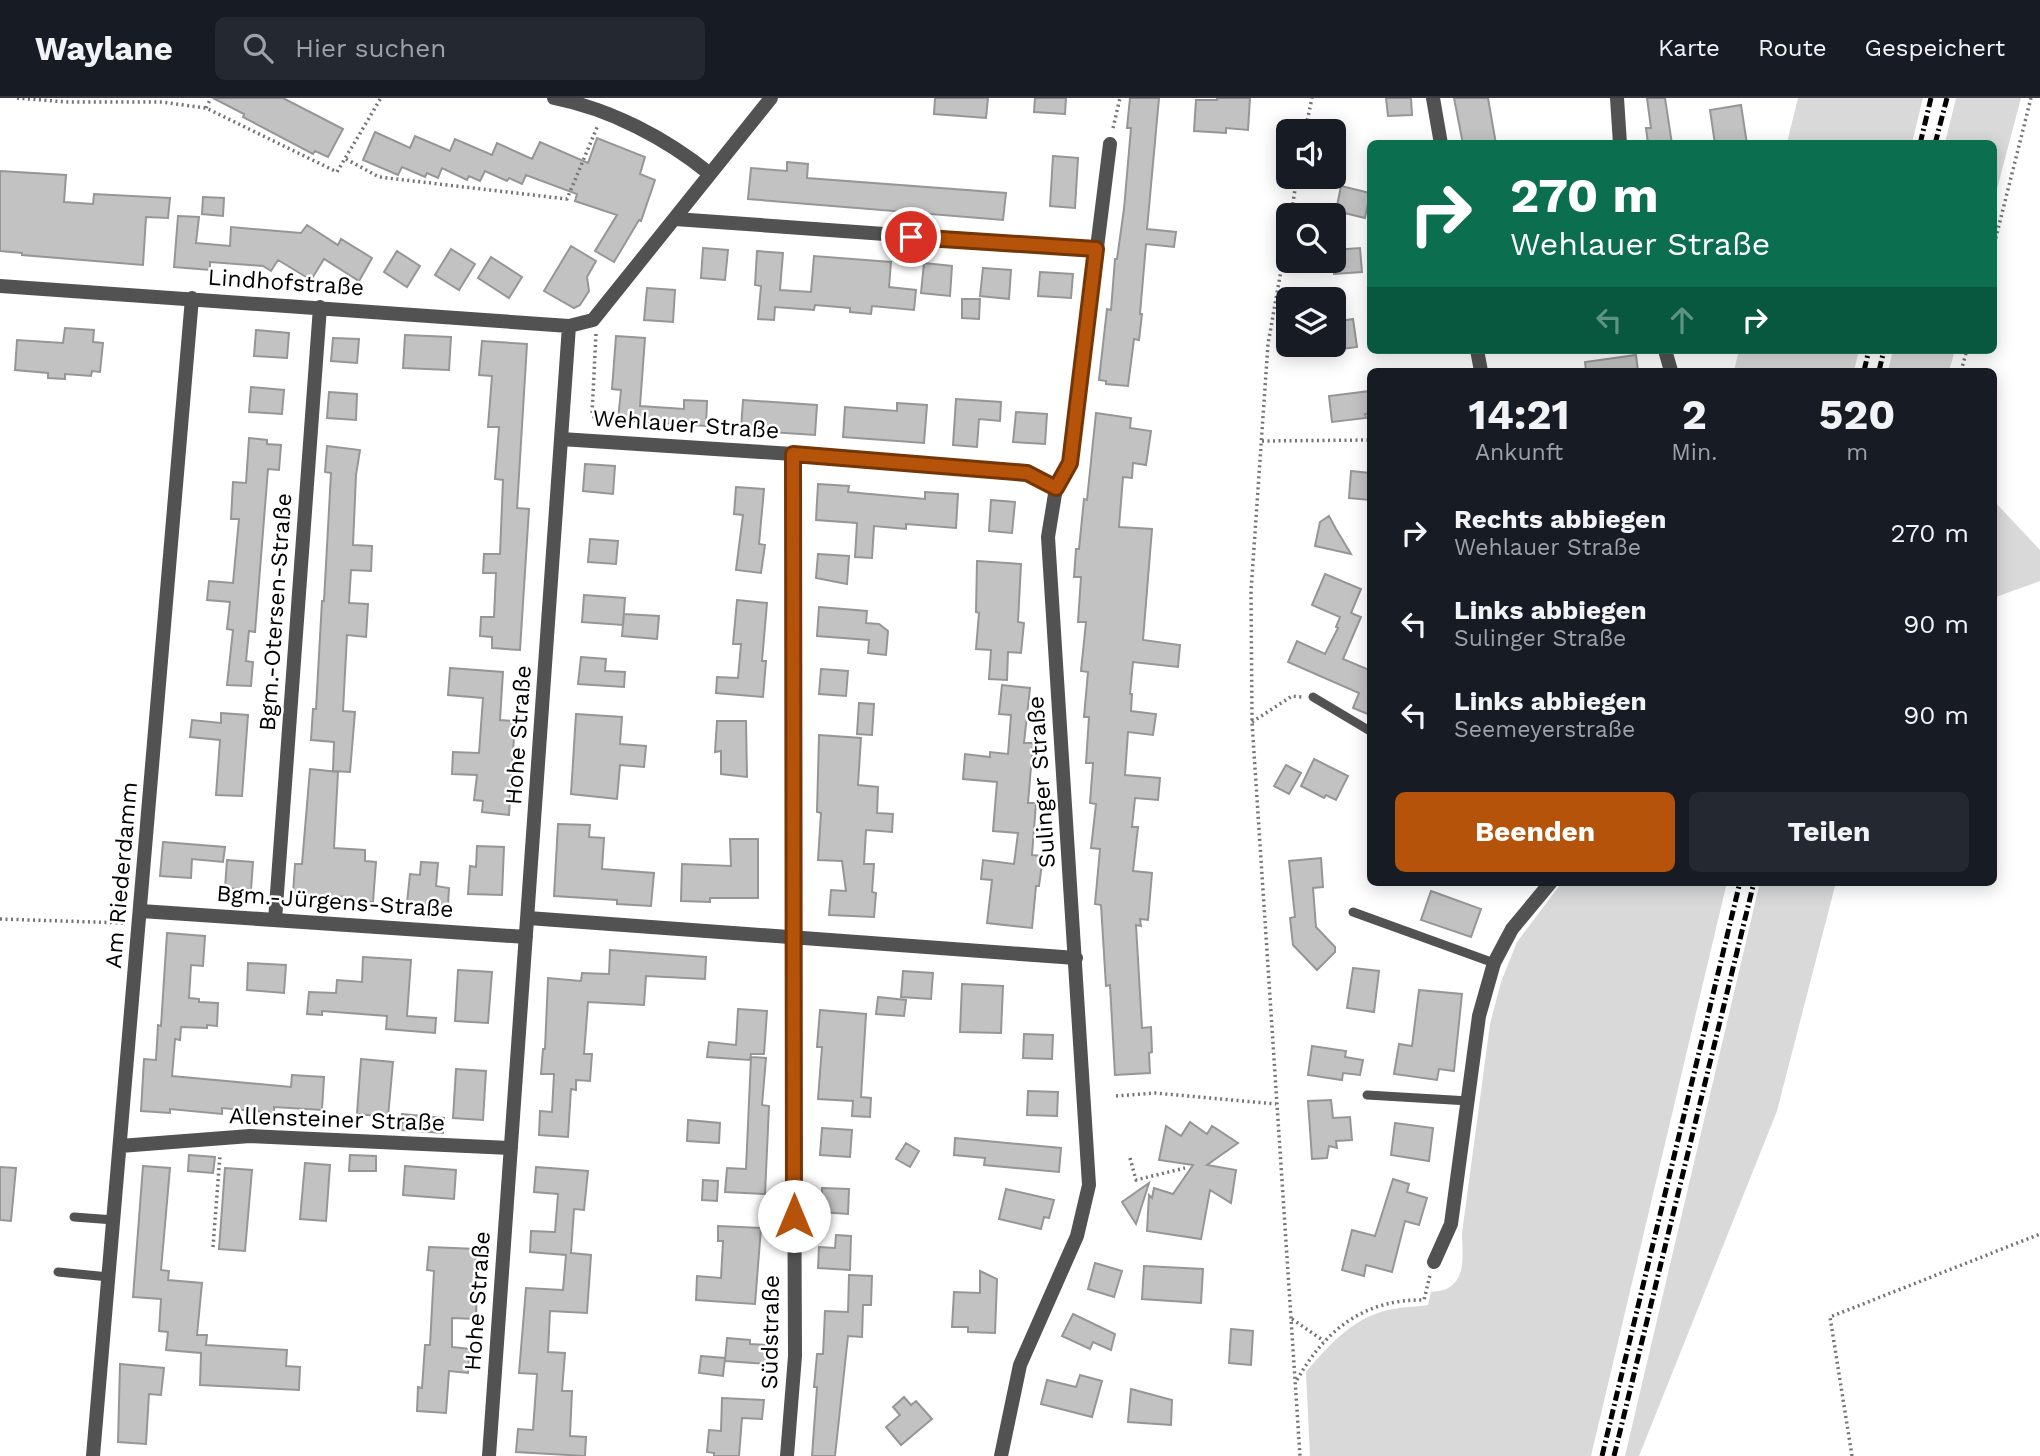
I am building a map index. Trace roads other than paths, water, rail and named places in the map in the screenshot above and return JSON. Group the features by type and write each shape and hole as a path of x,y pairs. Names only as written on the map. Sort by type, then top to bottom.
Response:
{"street":[{"path":"554,98 570,101 632,125 686,155 710,174"},
{"path":"569,326 593,320 771,98"},
{"path":"1433,98 1440,140"},
{"path":"1617,98 1620,140"},
{"name":"Sulinger Straße","path":"1001,1456 1020,1366 1077,1236 1089,1185 1048,537 1056,488 1070,463 1110,144"},
{"path":"675,219 1096,249"},
{"name":"Lindhofstraße","path":"0,286 569,326"},
{"name":"Am Riederdamm","path":"93,1456 192,298"},
{"name":"Bgm.-Otersen-Straße","path":"275,920 320,307"},
{"name":"Hohe Straße","path":"489,1456 569,326"},
{"name":"Wehlauer Straße","path":"561,439 1027,473 1056,488"},
{"name":"Südstraße","path":"787,1456 795,1356 793,454"},
{"path":"1434,1262 1451,1224 1479,1016 1494,963 1512,929 1548,886"},
{"name":"Bgm.-Jürgens-Straße","path":"140,917 275,920 526,937"},
{"path":"528,918 1076,958"},
{"name":"Allensteiner Straße","path":"120,1146 250,1136 511,1149"}],"lane":[{"path":"1313,697 1367,729"},
{"path":"1353,912 1494,963"},
{"path":"1367,1095 1469,1101"},
{"path":"74,1217 114,1220"},
{"path":"58,1272 109,1277"}],"railway":[{"path":"1921,140 1931,98"},
{"path":"1936,140 1947,98"},
{"path":"1865,368 1868,354"},
{"path":"1880,368 1883,354"},
{"path":"1602,1456 1739,886"},
{"path":"1614,1456 1753,886"}]}
